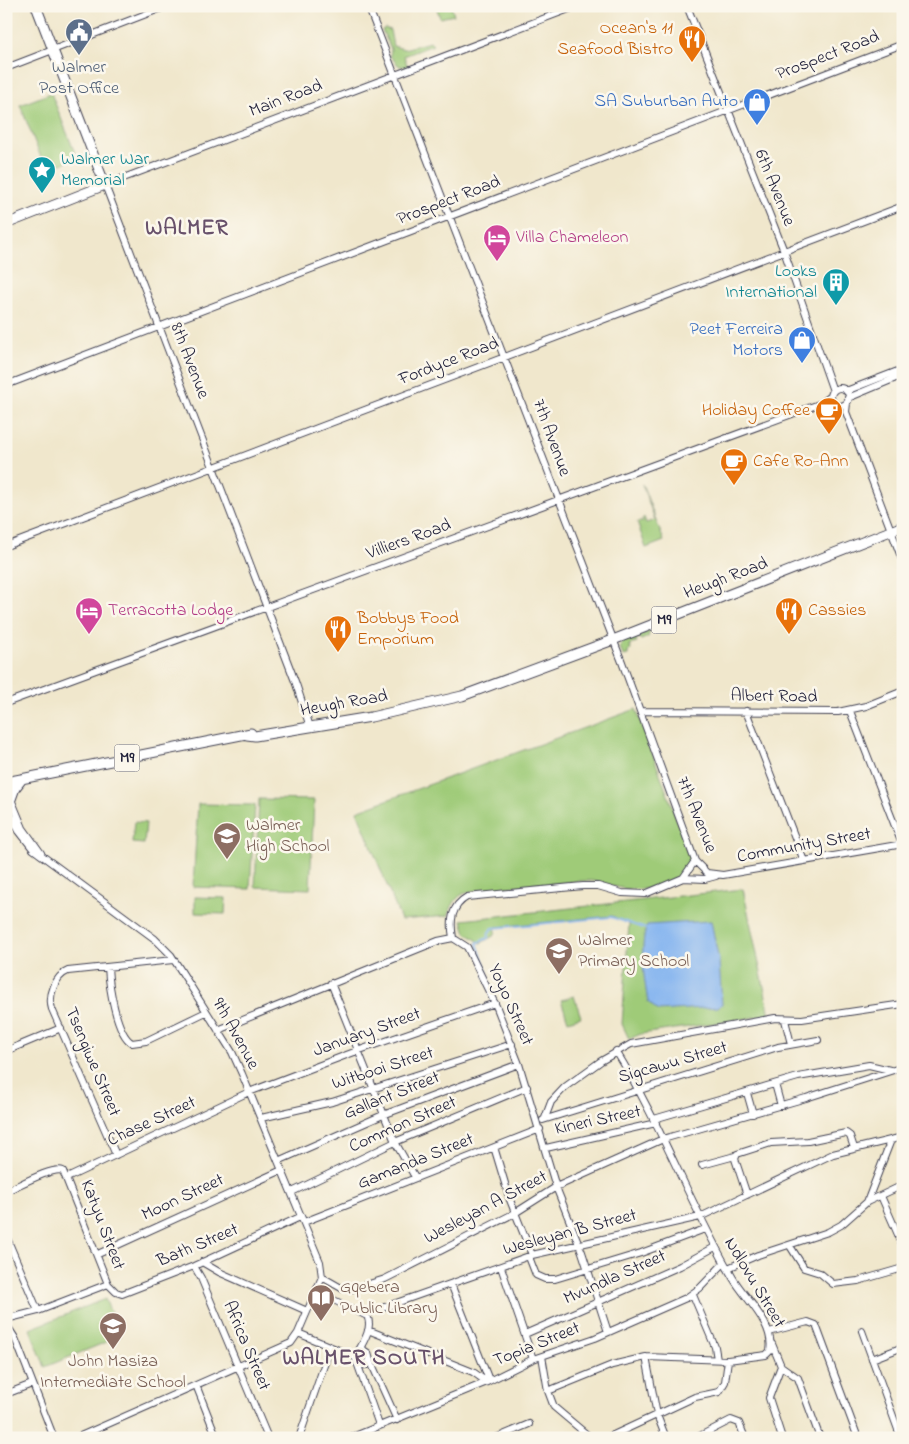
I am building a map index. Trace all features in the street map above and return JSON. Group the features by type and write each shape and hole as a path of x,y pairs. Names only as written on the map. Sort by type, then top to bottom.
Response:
{"main road":[{"name":"8th Avenue","path":"36,6 105,185"},
{"name":"Main Road","path":"6,224 105,185"},
{"name":"Heugh Road","path":"6,782 247,735 255,736 474,690 613,640 903,526"},
{"path":"8,802 22,779"}],"street":[{"path":"6,68 167,6"},
{"name":"7th Avenue","path":"368,6 613,640 695,861 714,875"},
{"name":"Main Road","path":"105,185 577,6"},
{"name":"6th Avenue","path":"687,6 784,251 836,394 845,402 846,412 903,562"},
{"name":"Prospect Road","path":"6,385 903,44"},
{"name":"8th Avenue","path":"105,185 267,608 309,725"},
{"name":"Fordyce Road","path":"6,546 903,206"},
{"name":"Villiers Road","path":"6,703 822,403 836,394 903,369"},
{"path":"845,402 903,375"},
{"name":"6th Avenue","path":"836,394 845,402"},
{"name":"Albert Road","path":"640,711 826,713 850,711 903,691"},
{"path":"746,711 804,861"},
{"path":"850,711 903,844"},
{"name":"9th Avenue","path":"6,787 8,802 23,828 46,860 155,939 168,951 232,1052 292,1192 320,1262 322,1277"},
{"name":"Community Street","path":"683,878 705,879 714,875 903,844"},
{"path":"218,1030 438,941 453,938 454,910 459,902 467,897 583,886 598,886 622,893 645,894 659,890 683,878 695,861"},
{"name":"Yoyo Street","path":"453,938 467,947 495,1003 520,1064 556,1187 608,1332"},
{"name":"Tsengiwe Street","path":"116,1155 51,1002 58,978 68,971 173,960"},
{"path":"108,967 112,1001 126,1038 132,1043 146,1041 206,1012"},
{"path":"331,983 383,1115 395,1142 415,1178"},
{"name":"January Street","path":"249,1092 357,1051 495,1003"},
{"path":"545,1118 551,1102 565,1087 631,1044 775,1018 785,1020 903,1004"},
{"path":"785,1020 791,1044"},
{"path":"6,1051 61,1028"},
{"name":"Sigcawu Street","path":"540,1127 545,1118 639,1088 791,1044 818,1040"},
{"name":"Witbooi Street","path":"261,1118 332,1102 374,1090 512,1044"},
{"name":"Ndlovu Street","path":"548,1391 612,1365 646,1357 728,1360 766,1355 771,1343 769,1332 726,1266 705,1229 639,1088 616,1052"},
{"name":"Gallant Street","path":"278,1161 383,1115 520,1064"},
{"name":"Kineri Street","path":"546,1148 655,1121 775,1084 826,1072 869,1065 892,1070"},
{"name":"Wesleyan A Street","path":"322,1277 343,1289 353,1289 385,1279 515,1212 556,1187 663,1139 781,1106 903,1067"},
{"path":"775,1084 781,1106"},
{"name":"Common Street","path":"292,1192 395,1142 527,1087"},
{"name":"Chase Street","path":"67,1178 249,1092"},
{"path":"747,1093 753,1114"},
{"name":"Gamanda Street","path":"302,1220 415,1178 540,1127"},
{"path":"702,1165 771,1143 808,1141 846,1133 850,1136 854,1148"},
{"name":"Wesleyan B Street","path":"365,1314 531,1256 700,1217 833,1154 903,1137"},
{"path":"867,1202 891,1140"},
{"path":"494,1147 531,1256 534,1273 541,1279 555,1279 641,1253 705,1229"},
{"path":"735,1156 747,1195"},
{"path":"6,1191 57,1170 63,1172 67,1178"},
{"name":"Moon Street","path":"98,1254 282,1170"},
{"name":"Katyu Street","path":"67,1178 108,1284"},
{"path":"726,1266 828,1232 867,1202 903,1185"},
{"path":"881,1196 903,1246"},
{"name":"Bath Street","path":"108,1284 116,1292 122,1294 302,1220"},
{"path":"6,1236 38,1312"},
{"path":"790,1246 804,1268 825,1276 833,1284 858,1281 903,1268"},
{"name":"Mvundla Street","path":"525,1334 598,1300 680,1266 715,1247"},
{"path":"202,1262 228,1276 308,1311"},
{"name":"Africa Street","path":"194,1266 201,1278 268,1438"},
{"name":"Topia Street","path":"350,1438 488,1381 533,1359 608,1332 693,1295 726,1266"},
{"path":"501,1267 533,1359"},
{"path":"76,1438 285,1346 298,1333 322,1277"},
{"path":"6,1319 38,1312 108,1284"},
{"path":"451,1284 488,1381"},
{"path":"317,1292 365,1314 369,1319 368,1330 355,1357 379,1425"},
{"path":"693,1295 715,1347 717,1359"},
{"path":"769,1332 808,1322 816,1324 858,1438"},
{"path":"6,1324 15,1338 54,1438"},
{"path":"368,1330 473,1372 488,1381"},
{"path":"862,1331 900,1427 901,1438"},
{"path":"298,1333 355,1357"},
{"path":"771,1343 781,1366 798,1378 820,1438"},
{"path":"872,1359 903,1347"},
{"path":"299,1438 330,1348"},
{"path":"360,1348 368,1353 397,1420"},
{"path":"542,1356 548,1391 554,1407 591,1438"},
{"path":"646,1357 657,1415 666,1438"},
{"path":"358,1365 366,1365 370,1360"},
{"path":"607,1438 695,1397 719,1392 725,1382 728,1360"},
{"path":"781,1366 768,1398 782,1438"},
{"path":"6,1394 32,1384"},
{"path":"196,1385 217,1438"},
{"path":"696,1438 708,1435 724,1422 735,1421 742,1429 745,1438"},
{"path":"496,1438 530,1424"}],"green space":[{"path":"436,6 451,6 454,15 440,18"},
{"path":"385,28 390,30 393,46 404,49 430,42 433,45 404,56 408,67 399,66 390,56 391,49 382,30"},
{"path":"51,93 77,158 46,170 20,105"},
{"path":"642,484 664,541 646,548 637,522 644,522 642,519 644,517 646,523 655,520"},
{"path":"648,629 650,630 648,637 641,640 635,638 637,642 629,645 631,650 628,651 628,655 623,656 620,647 622,641 633,635 645,633"},
{"path":"636,709 690,855 688,864 683,872 676,878 657,887 636,890 588,881 482,889 460,896 448,916 401,920 357,811"},
{"path":"259,799 314,800 310,889 255,887"},
{"path":"198,804 255,805 250,889 193,887"},
{"path":"134,822 146,823 144,844 132,843"},
{"path":"743,889 770,1015 641,1034 629,1039 622,1024 629,924 612,916 496,927 495,935 481,943 466,933 462,920"},
{"path":"195,897 226,898 225,914 195,913"},
{"path":"574,996 581,1017 568,1021 561,1000"},
{"path":"105,1299 121,1336 45,1367 30,1329"}],"water":[{"path":"711,921 719,961 722,1004 718,1007 658,1011 648,1002 645,983 643,944 647,925"}],"waterway":[{"path":"485,977 487,972 477,943 488,938 489,932 493,928 611,917 646,929"}],"place":[{"name":"Walmer Post Office","path":"79,56"},
{"name":"Ocean's 11 Seafood Bistro","path":"692,63"},
{"name":"SA Suburban Auto","path":"757,126"},
{"name":"Walmer War Memorial","path":"42,194"},
{"name":"Villa Chameleon","path":"497,262"},
{"name":"Looks International","path":"836,306"},
{"name":"Peet Ferreira Motors","path":"802,364"},
{"name":"Holiday Coffee","path":"829,435"},
{"name":"Cafe Ro-Ann","path":"734,486"},
{"name":"Terracotta Lodge","path":"89,635"},
{"name":"Cassies","path":"789,635"},
{"name":"Bobbys Food Emporium","path":"338,653"},
{"name":"Walmer High School","path":"227,860"},
{"name":"Walmer Primary School","path":"559,975"},
{"name":"Gqebera Public Library","path":"321,1322"},
{"name":"John Masiza Intermediate School","path":"113,1350"}],"district":[{"name":"WALMER","path":"187,229"},
{"name":"WALMER SOUTH","path":"364,1359"}]}
